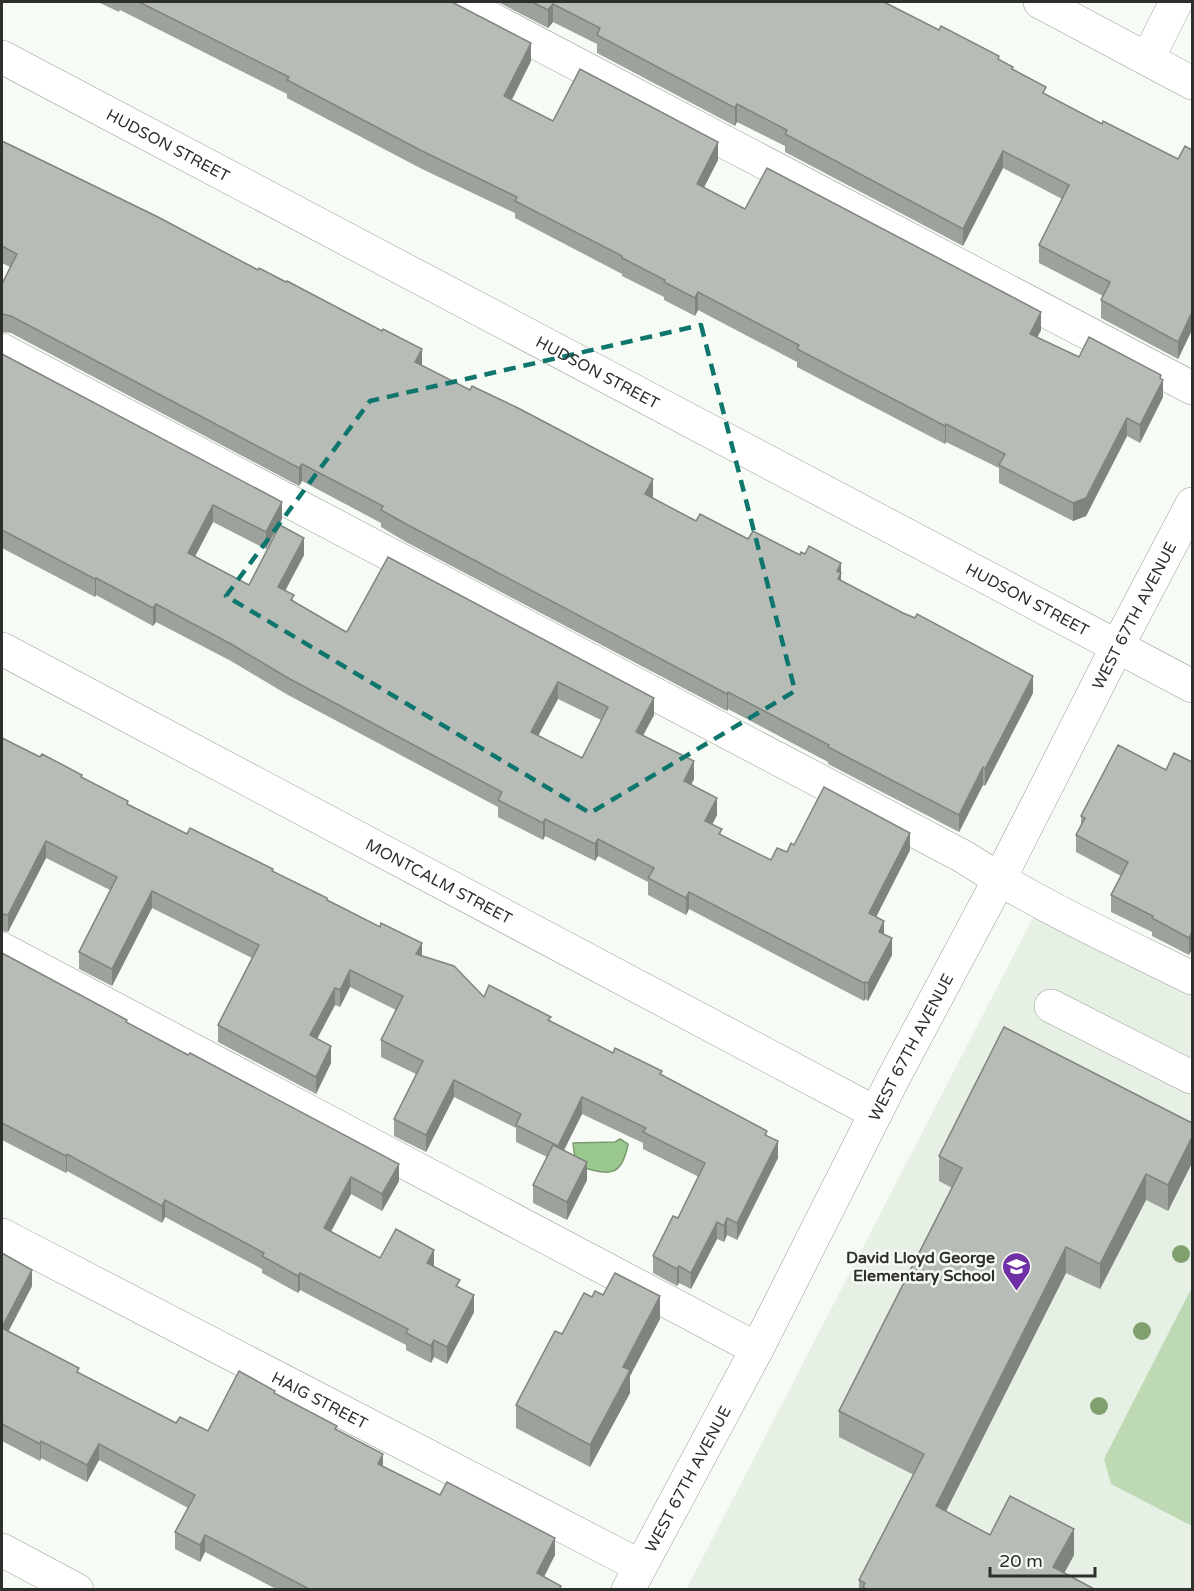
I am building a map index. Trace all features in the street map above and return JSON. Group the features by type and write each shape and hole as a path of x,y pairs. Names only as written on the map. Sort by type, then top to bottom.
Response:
{"street":[{"path":"459,2 1192,388"},
{"path":"1040,2 1192,83"},
{"path":"1148,58 1176,2"},
{"name":"HUDSON STREET","path":"2,57 1192,686"},
{"path":"2,350 964,857 999,880 1192,978"},
{"name":"WEST 67TH AVENUE","path":"634,1578 757,1349 876,1113 999,880 1192,504"},
{"name":"MONTCALM STREET","path":"2,649 876,1113"},
{"path":"2,949 757,1349"},
{"path":"1051,1006 1191,1077 1192,1074"},
{"name":"HAIG STREET","path":"2,1235 634,1578"},
{"path":"2,1550 77,1590"}],"highlighted area":[{"path":"701,325 795,691 590,813 226,596 370,401"}],"shaded area":[{"name":"David Lloyd George Elementary School","path":"1036,912 1192,992 1192,1589 686,1590"},
{"path":"620,1139 628,1144 625,1156 616,1170 603,1172 576,1166 573,1143 615,1142"},
{"path":"1192,1287 1192,1526 1111,1484 1104,1459"}],"building":[{"path":"139,2 452,2 531,43 504,96 553,121 580,69 718,142 697,184 745,209 767,168 1041,312 1030,334 1079,357 1089,337 1161,375 1160,378 1163,380 1140,425 1127,418 1086,498 1073,503 999,465 1005,454 946,424 945,426 797,349 799,345 698,292 695,298 664,282 665,280 622,256 515,201 517,197 422,151 287,80 289,77"},
{"path":"532,2 884,2 939,30 941,26 999,56 998,59 1013,67 1012,69 1046,87 1043,93 1102,124 1103,121 1178,159 1185,146 1192,150 1192,312 1178,342 1101,300 1110,282 1039,245 1069,185 1003,151 963,229 785,134 787,130 737,104 735,108 597,35 600,28 553,4 548,10"},
{"path":"2,141 158,217 258,270 259,268 287,281 382,331 383,329 422,349 415,362 470,390 472,386 518,408 653,479 645,494 696,521 700,514 748,539 753,531 800,555 801,552 805,554 809,546 841,563 837,571 841,573 838,579 903,613 915,618 917,614 1033,676 959,815 406,524 381,510 383,506 302,464 299,468 11,316 2,314 2,284 17,254 2,246"},
{"path":"2,354 282,502 266,532 213,505 188,553 249,585 280,525 304,538 278,587 294,595 291,600 346,632 388,557 654,698 636,732 694,761 684,781 717,798 705,821 722,829 719,834 771,860 777,848 787,852 791,843 794,845 824,787 910,833 869,913 884,921 879,932 892,938 868,983 864,983 689,892 686,898 648,878 654,868 598,839 595,844 545,819 543,823 498,800 502,792 288,678 231,644 156,604 153,608 2,530","holes":["558,682 608,707 582,758 531,732"]},
{"path":"2,738 40,757 42,754 128,801 127,804 187,834 190,828 273,869 272,871 380,927 381,923 422,943 416,954 454,966 484,997 489,985 551,1017 548,1020 613,1053 615,1048 662,1071 660,1074 767,1131 765,1135 778,1141 737,1223 727,1218 724,1226 717,1222 691,1273 679,1266 677,1269 653,1256 673,1216 678,1218 705,1163 643,1132 646,1128 582,1097 558,1146 516,1125 521,1114 454,1080 426,1135 394,1119 423,1061 381,1040 403,996 350,970 340,990 335,988 310,1035 331,1046 316,1077 218,1025 259,945 152,891 112,969 79,952 117,877 46,841 8,915 2,914"},
{"path":"1118,745 1166,770 1174,753 1192,762 1192,932 1189,938 1152,918 1153,916 1111,895 1128,862 1076,835 1085,818 1081,816"},
{"path":"2,953 188,1055 190,1053 399,1164 382,1194 351,1177 324,1228 380,1258 396,1229 434,1250 427,1263 460,1280 456,1286 474,1295 447,1347 434,1340 431,1346 406,1333 408,1329 300,1273 298,1276 262,1256 264,1253 165,1200 162,1206 67,1154 66,1156 2,1123"},
{"path":"1004,1027 1192,1123 1192,1137 1168,1185 1146,1174 1100,1264 1066,1247 936,1506 990,1535 1010,1496 1074,1529 1053,1567 1096,1590 868,1590 863,1587 865,1583 859,1580 924,1454 839,1411 962,1168 939,1156"},
{"path":"553,1145 587,1162 567,1202 533,1185"},
{"path":"2,1253 32,1270 2,1327"},
{"path":"615,1273 660,1296 623,1367 630,1370 590,1445 516,1405 555,1331 562,1334 584,1293 592,1297 595,1291 603,1295"},
{"path":"2,1328 79,1368 77,1372 176,1423 180,1417 208,1431 239,1371 275,1391 274,1393 337,1426 335,1429 383,1454 378,1464 440,1495 447,1482 555,1538 537,1573 561,1586 559,1590 311,1590 205,1535 200,1545 175,1532 195,1495 99,1444 87,1465 2,1424"}],"place":[{"name":"David Lloyd George Elementary School","path":"1016,1292"}]}
